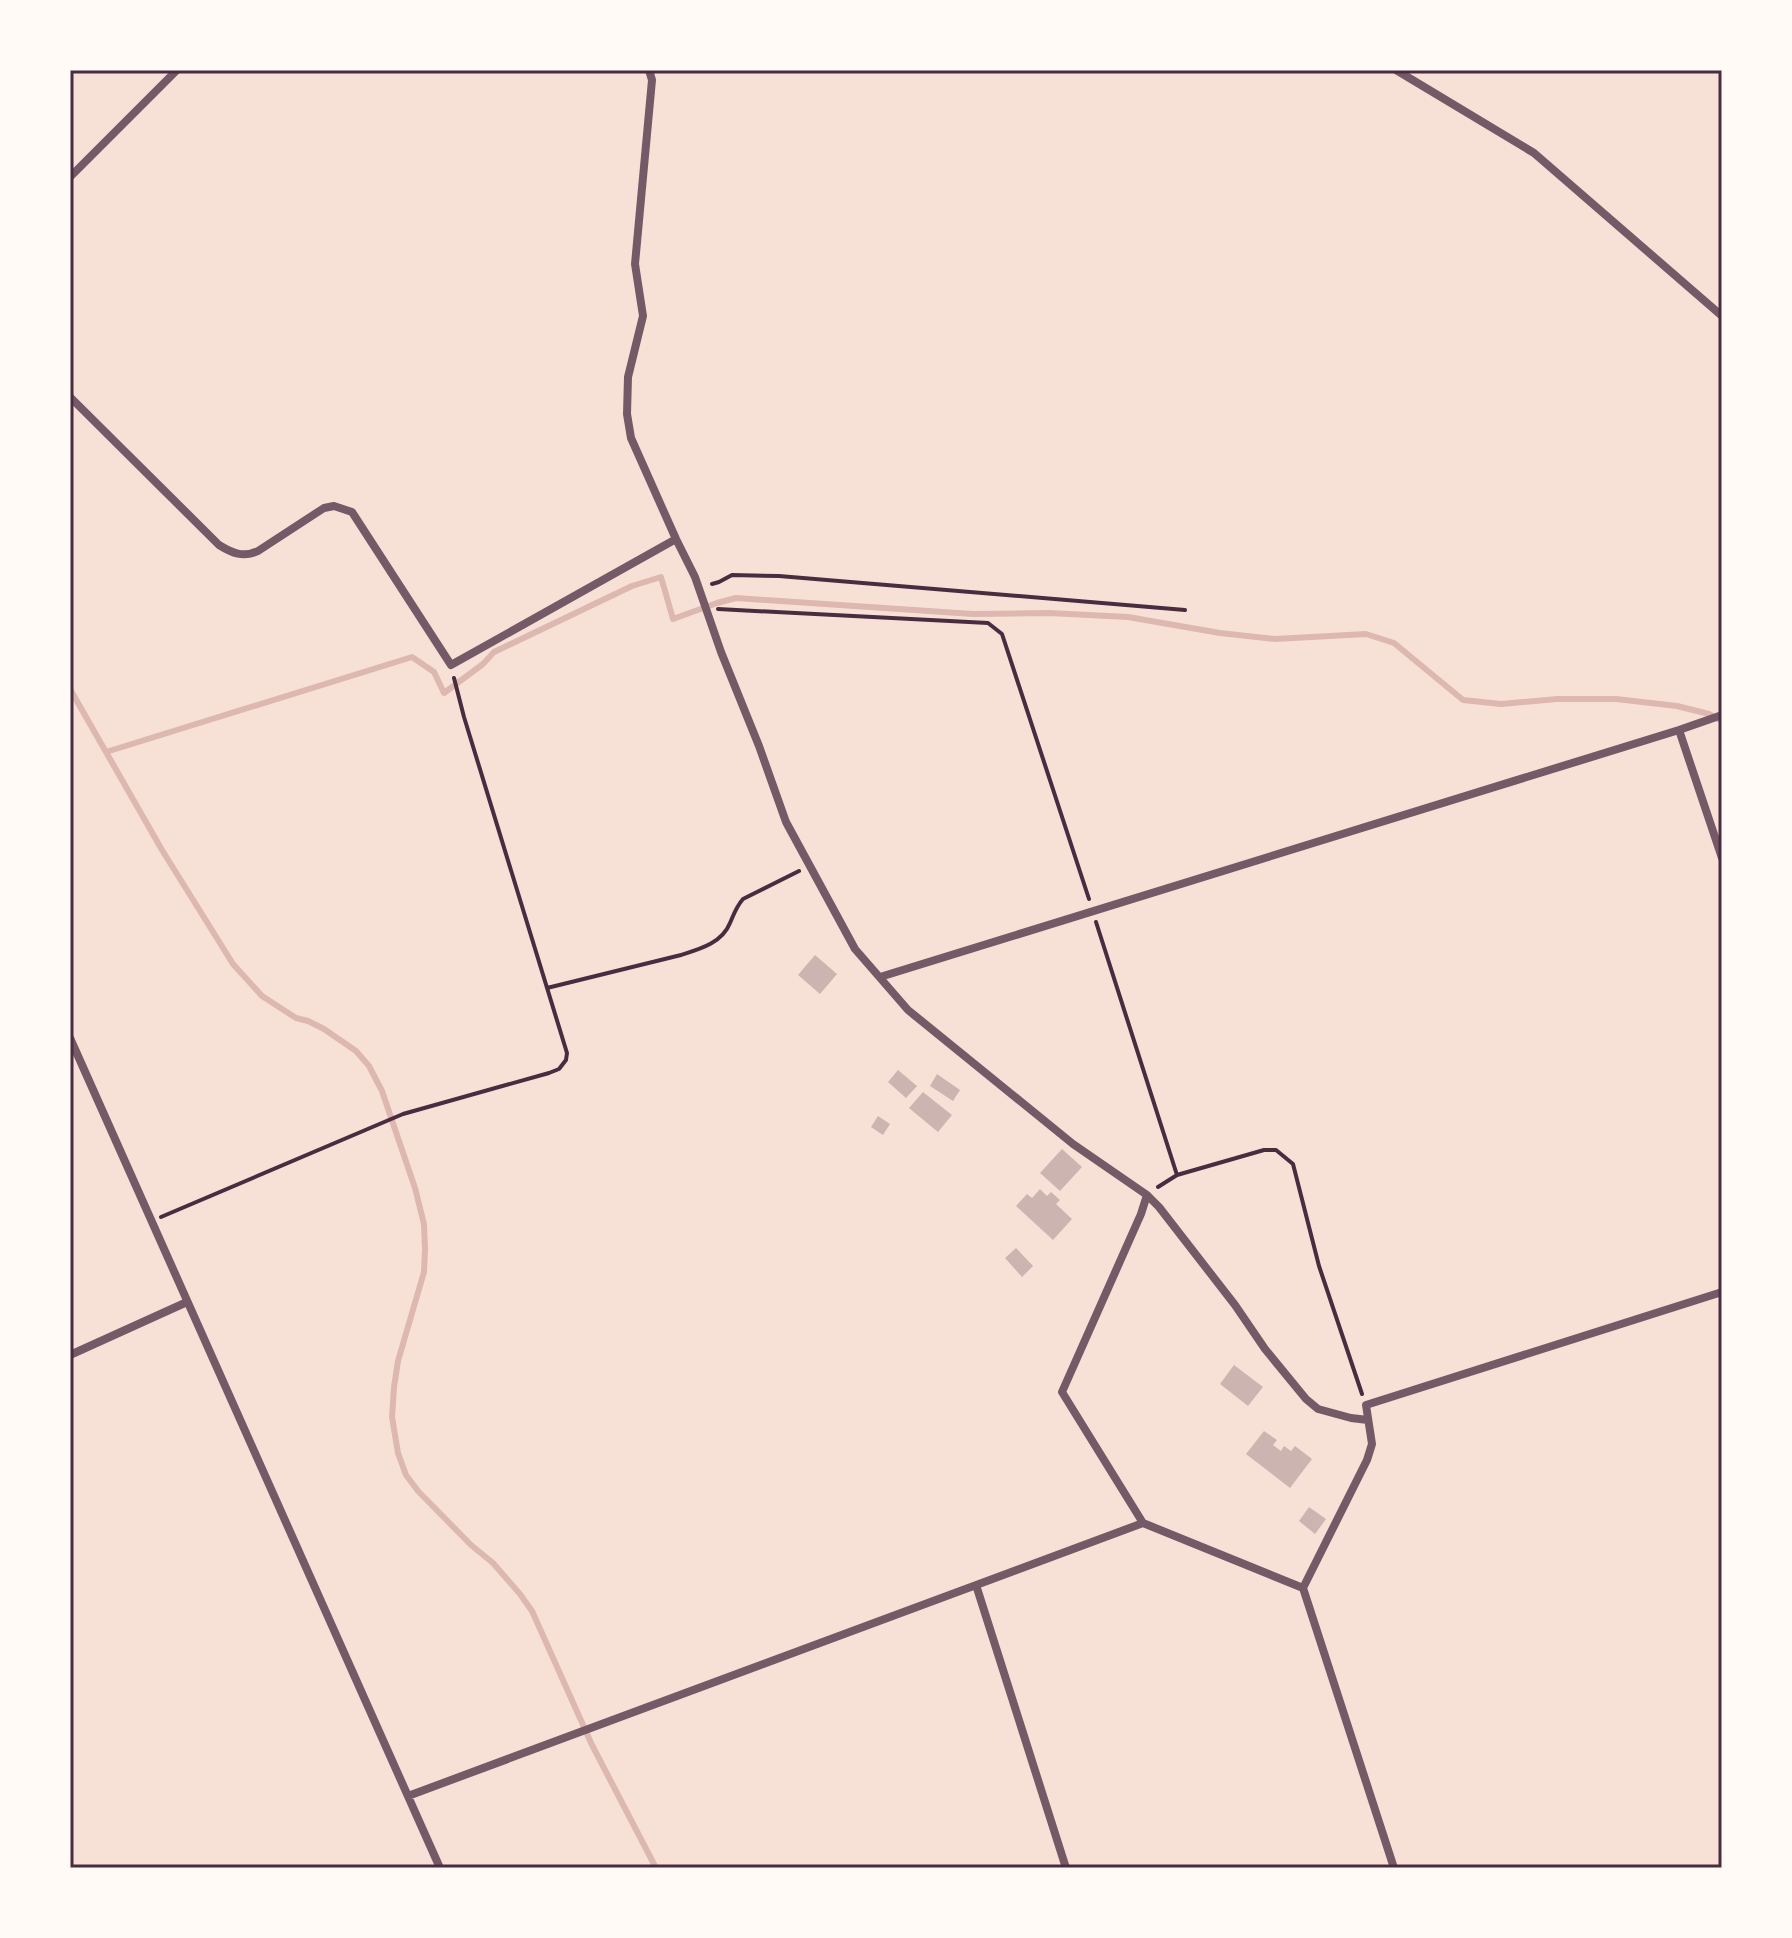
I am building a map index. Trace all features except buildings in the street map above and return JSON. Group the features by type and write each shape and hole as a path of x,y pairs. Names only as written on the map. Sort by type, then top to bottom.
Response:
{"street":[{"path":"70,177 177,70"},
{"path":"649,70 652,80 635,264 643,316 628,377 627,414 631,438 698,587 786,822 809,866 855,949 908,1010 1073,1144 1147,1195 1306,1399 1318,1409 1368,1420"},
{"path":"1396,70 1534,153 1722,316"},
{"path":"70,397 219,545 232,553 248,556 324,508 334,506 352,512 451,665 676,539"},
{"path":"880,977 1722,715"},
{"path":"1679,730 1722,858"},
{"path":"70,1038 440,1868"},
{"path":"1147,1195 1062,1392 1143,1523 1303,1588"},
{"path":"1394,1868 1303,1588 1367,1460 1372,1444 1366,1405 1722,1292"},
{"path":"70,1355 187,1302"},
{"path":"408,1796 1143,1523"},
{"path":"976,1585 1066,1868"}],"path":[{"path":"698,587 732,575 779,576 1185,610"},
{"path":"707,612 719,608 776,610 988,623 1002,634 1177,1175"},
{"path":"152,1221 403,1114 535,1079 559,1069 566,1060 567,1053 464,717 451,665"},
{"path":"547,988 681,955 715,942 730,926 737,905 743,899 809,866"},
{"path":"1147,1195 1177,1175 1264,1150 1276,1150 1293,1164 1319,1266 1366,1405"}],"waterway":[{"path":"106,752 412,657 434,672 444,693 494,652 632,586 661,577 673,619 736,598 973,614 1049,613 1128,617 1275,639 1366,634 1394,643 1463,700 1501,704 1557,699 1616,699 1677,706 1709,714 1722,721"},
{"path":"70,689 162,850 233,964 262,996 296,1018 324,1029 356,1051 369,1066 382,1091 424,1224 424,1272 398,1361 394,1387 392,1417 398,1453 406,1475 418,1491 493,1563 532,1611 592,1745 656,1868"}]}
